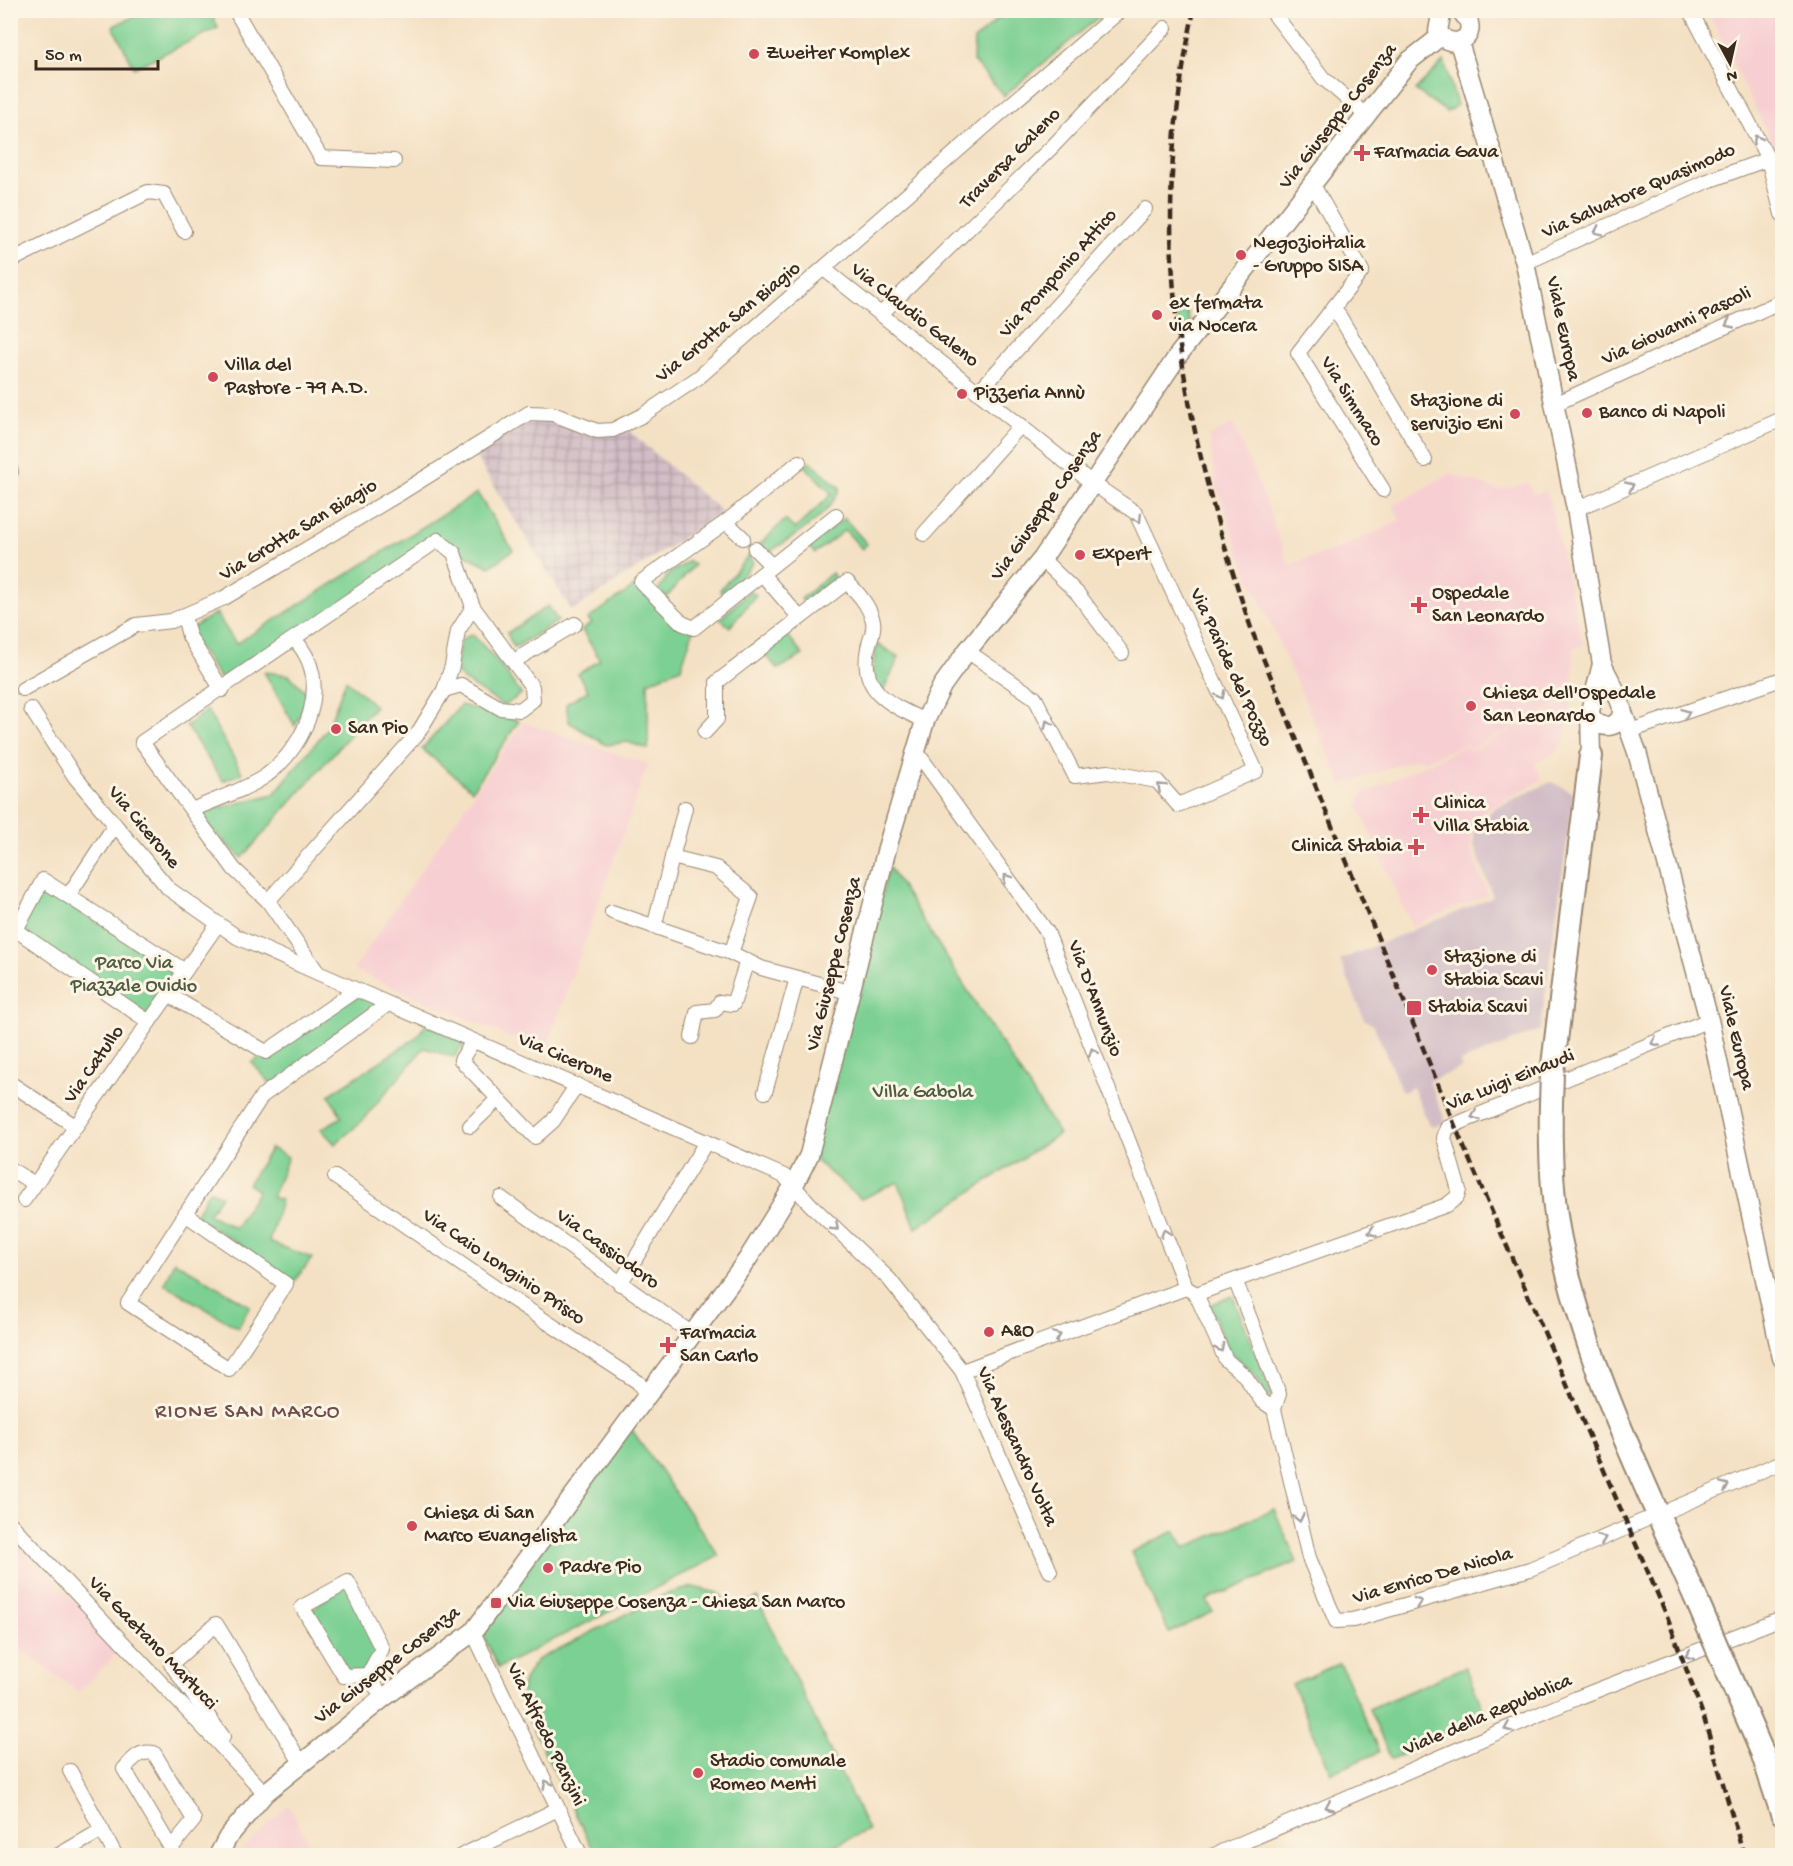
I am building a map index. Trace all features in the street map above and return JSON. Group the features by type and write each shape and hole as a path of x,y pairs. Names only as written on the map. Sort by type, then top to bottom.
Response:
{"highway":[{"path":"1591,756 1552,1073 1550,1143 1559,1236 1575,1302 1600,1382 1762,1752 1782,1813"}],"main road":[{"path":"1451,11 1464,13 1469,31 1459,42 1449,42 1441,36 1438,26 1442,13 1451,11"},
{"name":"Via Giuseppe Cosenza","path":"218,1856 228,1837 265,1792 300,1761 473,1632 530,1557 646,1394 747,1260 794,1185 809,1155 887,848 925,721 942,686 967,651 1042,560 1179,354 1409,61 1441,36"},
{"name":"Viale Europa","path":"1459,42 1525,263 1576,509 1602,664 1630,731 1709,1020 1781,1347"},
{"name":"Viale Europa","path":"1591,756 1592,709 1602,664"},
{"path":"1591,756 1609,726 1619,720 1620,706 1606,694 1592,709 1597,724 1609,726 1630,731"}],"street":[{"path":"235,10 321,158 394,161"},
{"name":"Via Grotta San Biagio","path":"23,689 136,625 184,616 224,598 529,413 553,414 597,431 613,429 644,415 699,377 1121,10"},
{"path":"1271,10 1323,78 1367,116"},
{"path":"1690,10 1768,159 1782,214"},
{"name":"Traversa Galeno","path":"882,313 1053,147 1165,28"},
{"name":"Via Salvatore Quasimodo","path":"1525,263 1705,182 1768,159"},
{"name":"Via Simmaco","path":"1313,185 1362,271 1298,353 1383,490"},
{"path":"10,261 148,192 164,194 184,231"},
{"name":"Via Pomponio Attico","path":"979,392 1145,208"},
{"name":"Via Claudio Galeno","path":"824,269 882,313 1092,483"},
{"name":"Via Giovanni Pascoli","path":"1555,404 1782,301"},
{"name":"Via Simmaco","path":"1334,307 1425,460"},
{"path":"1576,509 1782,419"},
{"path":"924,534 1021,426"},
{"path":"799,462 726,522 641,582 682,623 694,628 836,515"},
{"name":"Via Paride del Pozzo","path":"967,651 1035,698 1075,776 1108,772 1157,781 1178,805 1256,771 1136,513 1092,483"},
{"path":"726,522 743,538"},
{"path":"318,973 268,901 234,869 142,742 222,690 438,540 454,553 473,607 532,687 533,700 520,710 500,708 461,685 444,690"},
{"path":"755,549 800,618"},
{"path":"1042,560 1078,594 1122,653"},
{"path":"705,732 717,719 717,682 848,582 866,604 873,621 867,670 872,688 879,696 925,721"},
{"path":"268,901 418,733 444,690 452,666 458,631 473,607"},
{"path":"184,616 189,636 222,690"},
{"path":"514,661 575,624"},
{"path":"192,810 266,776 287,756 309,720 315,695 311,670 303,649 294,639"},
{"path":"1630,731 1782,679"},
{"name":"Via Cicerone","path":"31,709 75,777 169,889 237,937 784,1176 794,1185"},
{"name":"Via D'Annunzio","path":"916,751 1047,933 1191,1291"},
{"path":"654,927 685,808"},
{"path":"68,896 115,825"},
{"path":"672,858 716,868 751,897 731,953"},
{"path":"149,1022 16,930 43,880 186,971"},
{"path":"612,912 731,953 761,968 852,993"},
{"name":"Via Catullo","path":"24,1200 218,924"},
{"path":"692,1037 698,1012 715,1010 720,1002 734,1004 747,961"},
{"path":"765,1092 797,978"},
{"path":"169,995 266,1052 356,990"},
{"path":"185,1214 286,1284 230,1369 128,1303 185,1214 262,1096 388,1004"},
{"name":"Via Luigi Einaudi","path":"1236,1282 1447,1204 1457,1197 1459,1190 1444,1138 1447,1128 1709,1020"},
{"path":"473,1041 461,1060 535,1137 553,1121 578,1085"},
{"path":"11,1084 75,1126"},
{"path":"470,1126 498,1099"},
{"path":"620,1284 706,1142"},
{"path":"10,1169 35,1184"},
{"name":"Via Caio Longinio Prisco","path":"335,1177 503,1293 638,1382 646,1394"},
{"name":"Via Alessandro Volta","path":"794,1185 811,1205 889,1279 962,1371 1050,1571"},
{"name":"Via Cassiodoro","path":"501,1198 691,1334"},
{"path":"962,1371 1191,1291 1236,1282"},
{"name":"Via Enrico De Nicola","path":"1236,1282 1278,1394 1274,1410 1309,1558 1336,1622 1353,1620 1520,1573 1646,1520"},
{"path":"1191,1291 1226,1360 1245,1376 1262,1401 1274,1410"},
{"path":"1672,1509 1782,1462"},
{"name":"Via Gaetano Martucci","path":"10,1523 265,1792"},
{"path":"348,1582 382,1649 369,1675 344,1676 302,1607 348,1582"},
{"name":"Viale della Repubblica","path":"1212,1856 1577,1698 1782,1618"},
{"path":"223,1737 171,1664 216,1623 300,1761"},
{"name":"Via Alfredo Panzini","path":"473,1632 581,1856"},
{"path":"369,1675 383,1698"},
{"path":"146,1751 154,1753 194,1820 173,1852 124,1769 135,1756 146,1751"},
{"path":"70,1771 116,1856"},
{"path":"461,1856 558,1809"},
{"path":"57,1856 102,1830"}],"shaded area":[{"path":"1723,11 1782,11 1782,163 1710,16"},
{"path":"529,413 597,431 629,431 722,512 572,611 475,456"},
{"name":"Ospedale San Leonardo","path":"1233,424 1256,477 1289,565 1340,548 1400,521 1394,505 1449,474 1500,490 1528,483 1533,494 1547,491 1583,645 1574,648 1572,697 1470,749 1466,744 1426,760 1416,759 1342,785 1241,557 1215,481 1209,437"},
{"name":"Clinica Villa Stabia","path":"1572,699 1565,740 1556,752 1535,763 1542,780 1484,811 1471,827 1471,849 1488,895 1412,926 1358,806 1362,794 1466,746 1470,751"},
{"path":"523,722 648,764 545,1052 353,970"},
{"path":"1551,782 1574,793 1540,1030 1460,1062 1462,1068 1429,1081 1446,1122 1434,1127 1429,1125 1413,1087 1402,1092 1374,1026 1364,1019 1340,960 1493,897 1474,845 1474,828 1496,807"},
{"path":"10,1532 120,1650 78,1692 11,1641"},
{"path":"289,1805 315,1855 238,1855 240,1852"}],"green space":[{"path":"1008,10 1106,11 1004,96 973,61 974,40"},
{"path":"146,11 210,11 218,28 134,68 113,26"},
{"path":"1444,61 1457,105 1447,112 1415,90"},
{"path":"1184,301 1190,323 1179,331 1177,303"},
{"path":"810,461 840,488 835,498 811,524 771,551 758,546 785,520 795,529 832,494 805,466"},
{"path":"477,493 513,550 490,567 438,541 226,687 187,631 216,613 236,644"},
{"path":"844,518 867,544 862,549 845,530 815,553 809,547"},
{"path":"749,555 753,563 725,597 720,590"},
{"path":"689,561 694,565 667,597 658,590 669,574"},
{"path":"832,573 835,578 804,602 801,599"},
{"path":"641,582 694,628 681,668 648,682 648,749 627,742 606,745 569,722 566,704 588,691 578,674 600,660 582,630 592,623 588,619"},
{"path":"750,591 756,595 730,627 720,619"},
{"path":"548,606 558,621 514,648 507,633"},
{"path":"472,634 499,663 521,694 504,706 463,680 455,669 461,640"},
{"path":"787,634 803,655 778,669 763,653"},
{"path":"877,644 899,657 883,692 872,674"},
{"path":"264,672 289,675 309,695 295,726"},
{"path":"346,680 375,706 242,858 195,814 274,794 327,729"},
{"path":"461,705 519,721 472,790 422,749"},
{"path":"207,710 242,773 223,781 186,726"},
{"name":"Villa Gabola","path":"889,867 1059,1134 916,1228 898,1182 861,1199 809,1155"},
{"name":"Parco Via Piazzale Ovidio","path":"40,885 177,973 147,1016 20,933"},
{"path":"356,992 387,1005 274,1087 252,1063"},
{"path":"426,1024 466,1042 454,1057 424,1048 360,1123 335,1144 321,1129 342,1117 329,1095 416,1038"},
{"path":"271,1148 288,1157 272,1197 281,1200 269,1242 312,1258 295,1281 195,1216 209,1190 221,1196 208,1214 235,1228 258,1191 248,1184"},
{"path":"174,1261 250,1306 238,1328 164,1284"},
{"path":"1233,1296 1272,1394 1267,1398 1257,1377 1227,1349 1210,1305"},
{"path":"630,1427 719,1556 498,1668 479,1625"},
{"path":"1274,1509 1297,1562 1207,1600 1213,1612 1169,1633 1131,1552 1175,1531 1184,1548"},
{"path":"348,1582 382,1649 368,1675 344,1676 306,1614"},
{"name":"Stadio comunale Romeo Menti","path":"693,1587 718,1593 734,1609 757,1598 868,1830 821,1852 822,1855 596,1855 527,1717 522,1693 524,1681 537,1660 666,1594"},
{"path":"1340,1663 1379,1752 1331,1773 1292,1684"},
{"path":"1465,1667 1487,1718 1391,1759 1369,1709"}],"railway":[{"path":"1194,10 1179,93 1172,172 1172,249 1177,325 1189,400 1205,475 1227,552 1252,631 1460,1138 1667,1616 1704,1718 1744,1856"}],"place":[{"name":"Zweiter Komplex","path":"754,54"},
{"name":"Farmacia Gava","path":"1362,153"},
{"name":"Negozioitalia - Gruppo SISA","path":"1241,255"},
{"name":"ex fermata via Nocera","path":"1157,315"},
{"name":"Villa del Pastore - 79 A.D.","path":"213,377"},
{"name":"Pizzeria Annù","path":"962,394"},
{"name":"Banco di Napoli","path":"1587,413"},
{"name":"Stazione di servizio Eni","path":"1515,414"},
{"name":"Expert","path":"1080,555"},
{"name":"Ospedale San Leonardo","path":"1419,605"},
{"name":"Chiesa dell'Ospedale San Leonardo","path":"1471,706"},
{"name":"San Pio","path":"336,729"},
{"name":"Clinica Villa Stabia","path":"1421,815"},
{"name":"Clinica Stabia","path":"1416,847"},
{"name":"Stazione di Stabia Scavi","path":"1432,970"},
{"name":"Stabia Scavi","path":"1414,1008"},
{"name":"A&O","path":"989,1332"},
{"name":"Farmacia San Carlo","path":"668,1345"},
{"name":"Chiesa di San Marco Evangelista","path":"412,1526"},
{"name":"Padre Pio","path":"548,1568"},
{"name":"Via Giuseppe Cosenza - Chiesa San Marco","path":"496,1603"},
{"name":"Stadio comunale Romeo Menti","path":"698,1773"}],"district":[{"name":"RIONE SAN MARCO","path":"248,1413"}]}
